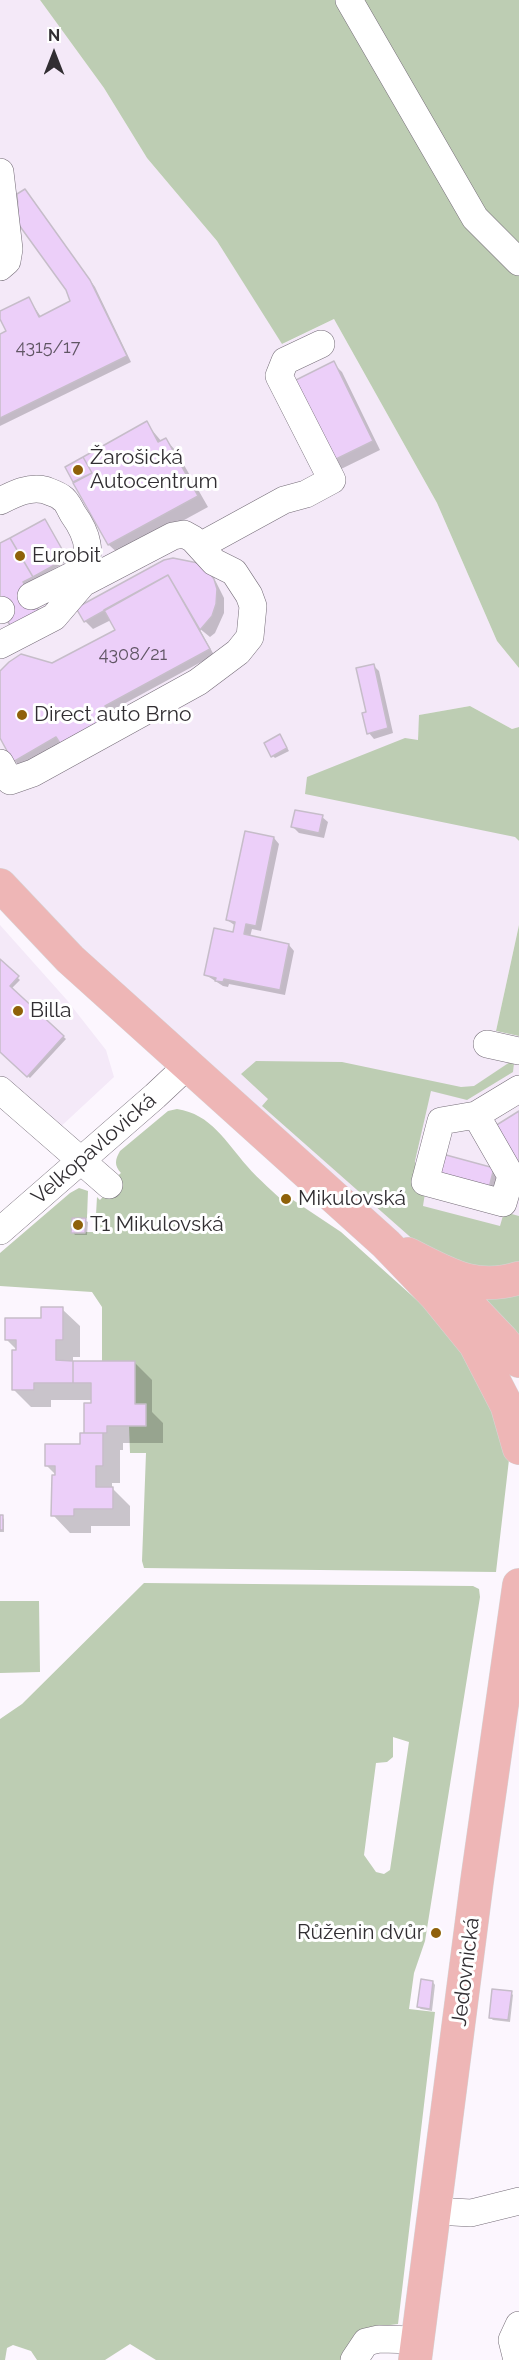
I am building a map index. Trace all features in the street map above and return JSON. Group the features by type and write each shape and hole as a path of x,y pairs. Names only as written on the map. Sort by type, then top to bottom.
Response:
{"main road":[{"path":"0,885 62,951 386,1244 436,1296 475,1344 507,1373 519,1375"},
{"path":"386,1244 463,1281 498,1283 519,1278"},
{"path":"386,1244 459,1295 519,1361"},
{"path":"475,1344 507,1406 519,1448"},
{"name":"Jedovnická","path":"416,2350 477,1881 519,1585"}],"street":[{"path":"349,0 475,218 519,262"},
{"path":"0,172 9,249 7,261 0,267"},
{"path":"200,546 284,500 306,494 332,480 279,376 285,362 321,344"},
{"path":"0,501 14,493 29,489 44,490 62,498 84,532 88,548 80,578 54,617 0,645"},
{"path":"0,763 10,781 33,773 198,682 243,647 250,637 253,615 249,595 234,572 214,562 200,546 184,534 173,536 80,578 31,596"},
{"path":"487,1044 519,1051"},
{"name":"Velkopavlovická","path":"0,1231 187,1066"},
{"path":"476,1115 519,1089"},
{"path":"0,1090 109,1185"},
{"path":"435,2211 471,2212 519,2201"},
{"path":"517,2360 512,2340 519,2325"},
{"path":"354,2360 366,2342 379,2339 416,2350"}],"shaded area":[{"path":"0,0 40,0 104,88 147,158 217,241 283,344 334,319 437,503 497,641 519,668 519,727 512,729 470,706 420,715 418,740 519,841 519,925 496,1031 519,1036 519,1278 432,1266 0,885"},
{"path":"0,925 66,999 106,1050 114,1077 56,1131 0,1081"}],"green space":[{"path":"40,0 519,0 519,668 497,641 437,503 334,319 282,344 217,241 147,158 104,88"},
{"path":"470,706 512,729 519,727 519,841 515,837 305,794 307,777 405,738 418,740 419,715"},
{"path":"519,925 519,1036 496,1031"},
{"path":"256,1061 342,1062 461,1087 474,1086 510,1062 514,1063 513,1072 467,1100 431,1091 415,1161 417,1190 425,1193 423,1206 500,1226 504,1212 519,1216 519,1269 487,1275 425,1250 262,1106 268,1099 241,1074"},
{"path":"177,1109 189,1112 209,1123 252,1171 287,1205 293,1200 341,1232 449,1329 480,1369 510,1451 496,1572 144,1568 142,1561 146,1453 130,1453 129,1426 146,1426 146,1404 135,1404 135,1361 102,1361 102,1307 92,1292 0,1286 0,1253 70,1193 79,1188 88,1191 87,1218 72,1218 71,1232 95,1232 97,1197 100,1200 117,1182 114,1179 121,1173 116,1162 120,1151 168,1111"},
{"path":"519,1290 519,1341 483,1295"},
{"path":"144,1583 473,1586 479,1589 480,1597 425,1941 414,1973 409,2009 435,2012 398,2324 367,2328 344,2360 156,2360 130,2344 105,2360 37,2360 31,2351 13,2345 7,2348 5,2360 0,2360 0,1719 22,1704","holes":["393,1737 409,1742 390,1870 384,1874 376,1872 364,1855 376,1763 387,1762 393,1757"]},
{"path":"0,1601 39,1601 40,1672 0,1673"}],"building":[{"path":"25,189 90,280 127,356 0,418 0,334 6,331 0,319 0,311 29,297 39,317 70,301 66,290 19,225 17,194"},
{"path":"334,361 373,441 330,462 290,383"},
{"path":"147,421 158,442 166,438 198,496 108,545 73,483 92,473 83,457"},
{"name":"Žarošická Autocentrum","path":"83,457 92,473 73,482 65,467"},
{"path":"45,519 67,558 33,577 10,538"},
{"path":"10,538 33,577 23,582 39,611 11,627 0,608 0,543"},
{"path":"173,558 198,563 214,579 217,589 216,604 212,616 200,630 168,575 84,622 76,608 164,560"},
{"path":"168,575 210,649 105,706 113,721 63,748 56,737 13,762 0,738 0,671 21,654 52,663 115,630 104,610"},
{"path":"374,664 388,728 367,734 362,713 366,712 356,668"},
{"path":"280,734 287,748 271,757 264,743"},
{"path":"295,810 323,815 319,833 291,827"},
{"path":"245,831 274,837 256,926 246,924 244,934 289,944 280,990 224,979 223,982 215,981 216,978 204,975 214,928 233,932 235,922 226,920"},
{"name":"Billa","path":"0,959 19,976 10,986 64,1036 27,1077 0,1052"},
{"path":"519,1111 519,1162 518,1163 495,1126"},
{"path":"424,1149 494,1168 489,1188 418,1169"},
{"name":"T1 Mikulovská","path":"72,1218 86,1218 85,1233 71,1233"},
{"path":"41,1307 63,1307 63,1340 56,1340 56,1360 73,1361 73,1383 34,1383 34,1390 12,1390 12,1350 16,1350 16,1340 5,1340 5,1318 41,1318"},
{"path":"73,1361 135,1361 135,1404 146,1404 146,1426 107,1426 107,1433 84,1433 84,1403 91,1403 91,1383 73,1383"},
{"path":"80,1433 103,1433 103,1466 96,1466 96,1487 113,1487 113,1509 74,1509 74,1516 51,1516 52,1475 55,1475 55,1466 45,1466 45,1444 80,1444"},
{"path":"0,1515 3,1515 3,1530 0,1530"},
{"path":"421,1979 433,1981 430,2009 417,2007"},
{"path":"492,1989 512,1991 508,2020 489,2018"}],"place":[{"name":"Žarošická Autocentrum","path":"78,470"},
{"name":"Eurobit","path":"20,556"},
{"name":"Direct auto Brno","path":"22,715"},
{"name":"Billa","path":"18,1011"},
{"name":"Mikulovská","path":"286,1199"},
{"name":"T1 Mikulovská","path":"78,1225"},
{"name":"Růženin dvůr","path":"436,1933"}]}
